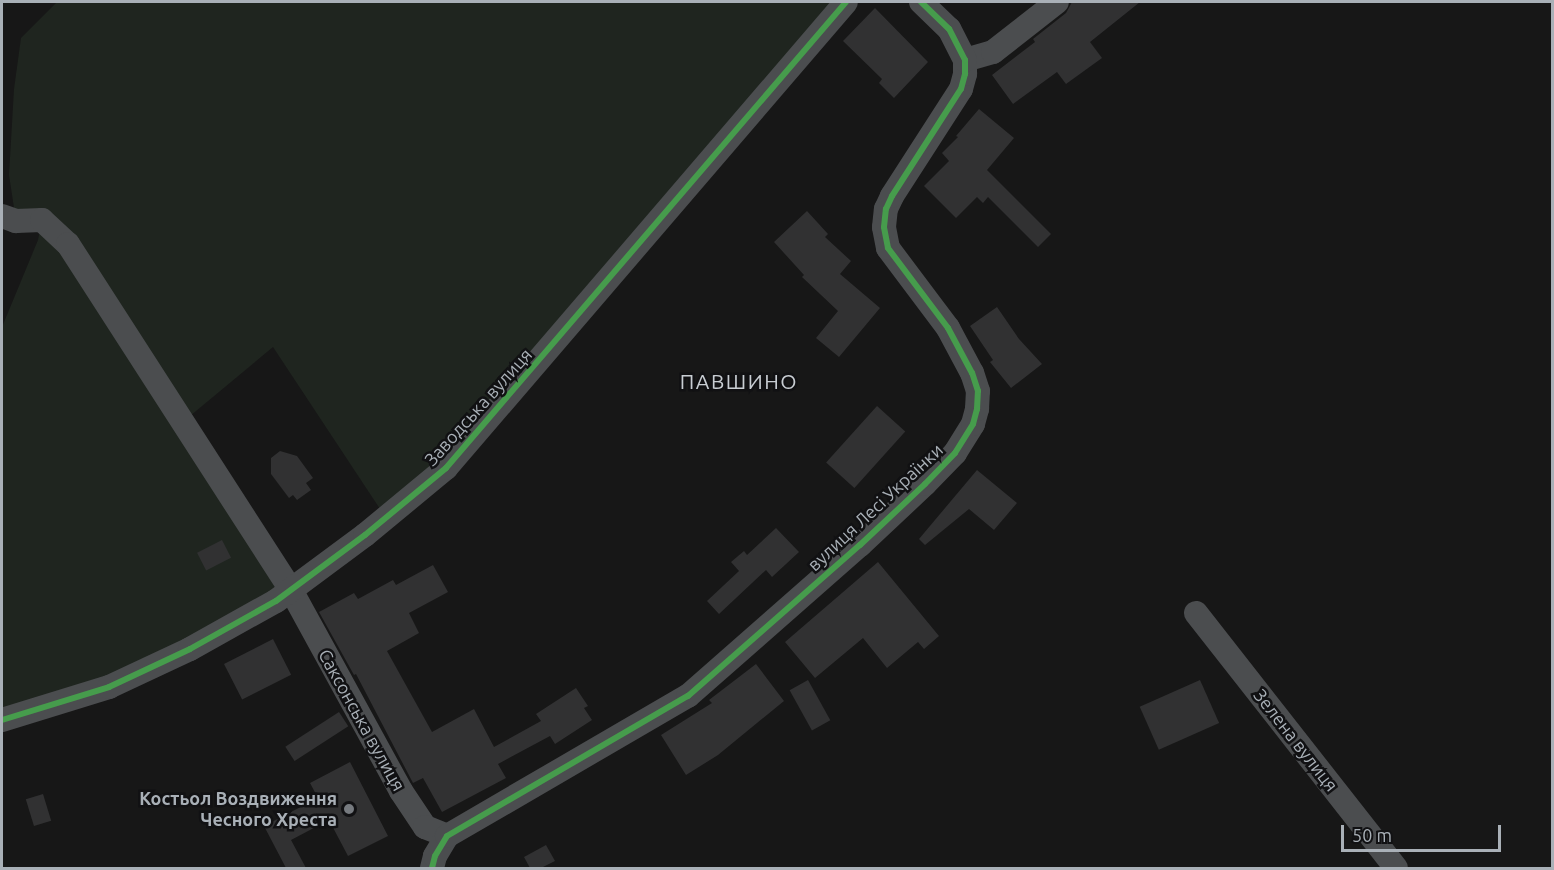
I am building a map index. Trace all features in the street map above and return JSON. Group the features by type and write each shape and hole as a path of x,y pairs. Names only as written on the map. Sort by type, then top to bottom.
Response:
{"street":[{"name":"Заводська вулиця","path":"2,720 109,687 190,649 291,590 366,535 446,468 846,2"},
{"path":"921,2 949,29 965,60 993,52 1057,2"},
{"name":"вулиця Лесі Українки","path":"447,836 688,696 860,545 956,453 973,424 977,409 978,391 972,372 948,328 888,248 884,227 886,209 892,196 962,89 965,60"},
{"name":"Саксонська вулиця","path":"2,216 16,221 42,220 68,244 291,590 401,791 425,827 447,836"},
{"name":"Зелена вулиця","path":"1197,613 1396,868"},
{"path":"432,868 435,856 447,836"}],"shaded area":[{"path":"57,2 846,2 386,518 273,347 184,421 291,590 190,649 2,720 2,327 38,240 42,220 16,221 9,175 14,89 21,38"}],"building":[{"path":"1072,2 1140,2 1090,42 1102,58 1066,84 1057,72 1013,104 992,75 1035,42 1033,39 1066,13"},
{"path":"875,8 928,62 894,98 879,83 882,79 843,41"},
{"path":"979,109 1014,138 987,170 1051,234 1038,247 988,197 983,203 977,197 956,218 924,186 949,161 942,153 958,137 956,136"},
{"path":"807,211 828,234 825,237 851,261 840,274 880,308 839,357 816,338 838,311 802,277 804,275 774,242"},
{"path":"997,307 1019,339 1042,364 1011,388 990,362 993,360 970,326"},
{"path":"877,406 905,431 854,488 826,462"},
{"path":"280,451 297,456 313,478 306,483 311,490 297,500 293,495 289,498 271,474 271,458"},
{"path":"977,470 1017,503 994,530 969,509 925,545 919,539"},
{"path":"776,528 799,552 772,577 766,570 719,614 707,601 739,571 731,562 744,551 747,555"},
{"path":"222,540 231,558 206,571 197,553"},
{"path":"878,562 939,636 924,649 918,642 887,668 863,638 815,678 785,642"},
{"path":"433,565 448,592 409,613 419,633 387,651 432,732 474,709 494,747 541,721 536,714 576,688 588,706 584,708 592,720 555,744 550,736 498,764 506,778 442,812 423,778 413,783 356,674 354,675 319,612 354,593 358,599 393,580 396,585"},
{"path":"273,639 291,675 242,700 224,664"},
{"path":"756,664 784,701 718,755 686,775 661,735 712,703 709,700"},
{"path":"808,680 830,720 812,730 790,690"},
{"path":"1200,680 1219,723 1159,750 1140,707"},
{"path":"339,712 348,726 295,761 285,747"},
{"name":"Костьол Воздвиження Чесного Хреста","path":"350,762 388,836 348,856 329,820 291,840 306,868 286,868 264,826 318,798 310,783"},
{"path":"43,794 51,821 34,826 26,799"},
{"path":"546,845 555,861 541,868 530,868 524,857"}],"cycle path":[{"path":"2,720 109,687 190,649 276,601 365,535 446,468 846,2"},
{"path":"432,868 435,856 447,836 688,696 860,545 925,484 955,453 973,424 978,391 972,373 948,328 888,248 884,227 886,209 892,196 961,89 965,74 965,60 949,29 921,2"}],"place":[{"name":"Костьол Воздвиження Чесного Хреста","path":"349,809"}],"district":[{"name":"ПАВШИНО","path":"739,381"}]}
